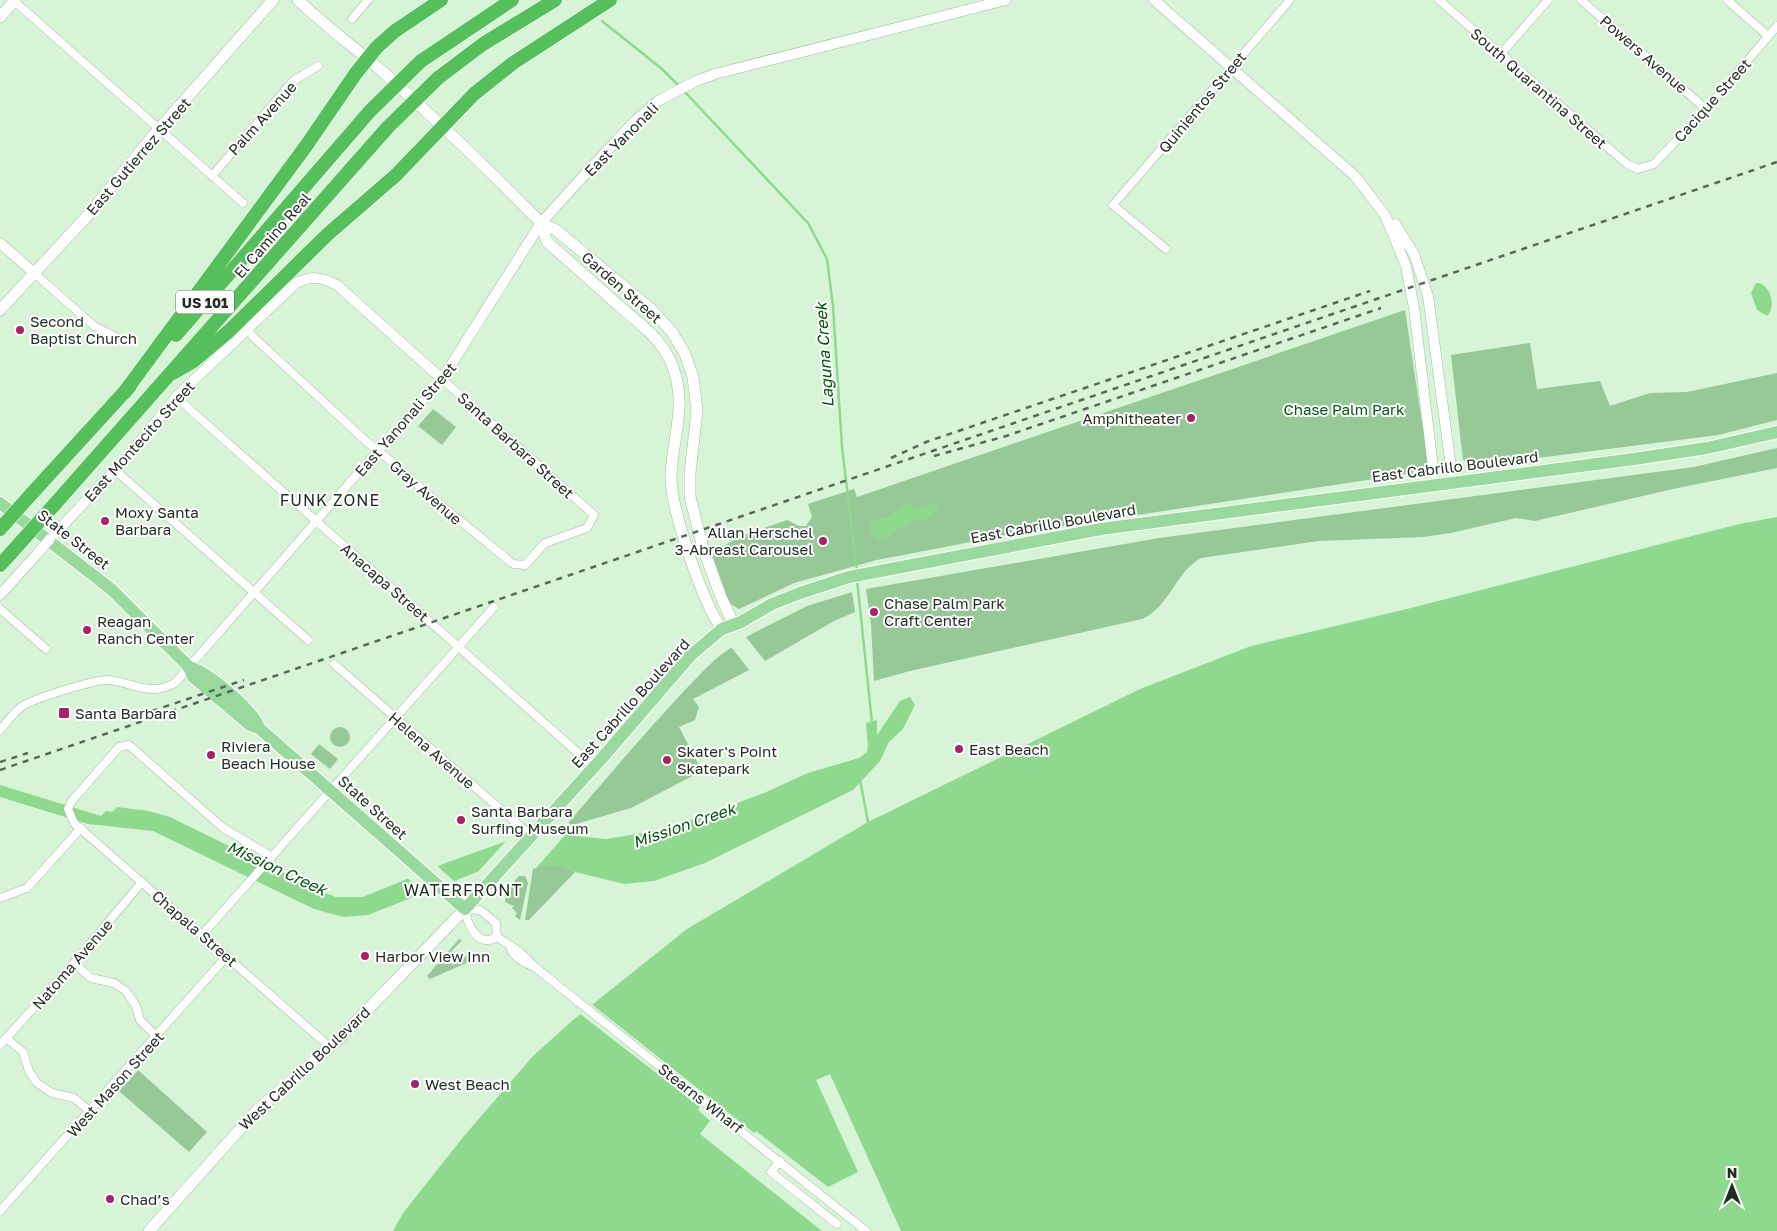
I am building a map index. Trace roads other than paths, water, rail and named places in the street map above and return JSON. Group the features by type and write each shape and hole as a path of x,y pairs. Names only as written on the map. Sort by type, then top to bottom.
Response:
{"highway":[{"path":"124,393 368,59 395,32 440,0"},
{"name":"El Camino Real","path":"0,529 124,393 370,111 421,62 512,0"},
{"name":"El Camino Real","path":"0,565 173,373 388,126 438,78 483,44 555,0"},
{"path":"173,373 192,362 228,332 328,234 396,175 474,94 512,63 610,0"}],"main road":[{"path":"0,17 14,0"},
{"name":"East Gutierrez Street","path":"0,310 33,272 89,214 159,130 273,0"},
{"name":"Garden Street","path":"298,0 323,25 368,59 444,127 541,223 556,230 651,309 680,343 693,377 697,411 690,473 690,497 703,548 721,598 734,625"},
{"name":"Garden Street","path":"541,223 547,242 653,336 669,359 677,378 680,401 671,473 672,496 712,616 722,629"},
{"name":"East Cabrillo Boulevard","path":"464,909 500,872 594,767 691,655 722,629 800,593 849,577 1101,529 1652,456 1706,448 1777,432"},
{"name":"State Street","path":"0,503 111,589 189,667 192,677 250,725 260,728 464,909"},
{"name":"West Cabrillo Boulevard","path":"149,1231 257,1110 330,1047 464,909"}],"street":[{"path":"14,0 243,203"},
{"path":"352,19 368,0"},
{"name":"East Yanonali","path":"541,223 619,137 647,110 671,94 696,81 860,37 951,16 1006,0"},
{"path":"1154,0 1355,176 1385,215 1397,226 1414,254 1424,278 1433,326 1453,482"},
{"name":"Quinientos Street","path":"1166,249 1113,205 1290,0"},
{"name":"South Quarantina Street","path":"1439,0 1627,164 1643,170"},
{"path":"1500,55 1548,0"},
{"name":"Powers Avenue","path":"1581,0 1706,109"},
{"path":"1727,0 1768,36"},
{"name":"Cacique Street","path":"1643,170 1654,164 1706,109 1777,26"},
{"name":"Palm Avenue","path":"212,176 293,81 318,66"},
{"path":"1385,215 1396,237 1406,266 1414,308 1435,484"},
{"name":"East Yanonali Street","path":"0,730 25,705 105,680 160,690 175,683 442,379 541,223"},
{"path":"0,243 94,326 116,337"},
{"name":"Santa Barbara Street","path":"295,284 307,278 322,278 337,285 594,515 587,528 545,543 530,561 522,566"},
{"name":"East Montecito Street","path":"0,595 115,470 176,397 295,284"},
{"name":"Gray Avenue","path":"246,330 378,451 508,562 522,566"},
{"name":"Anacapa Street","path":"176,397 594,767"},
{"path":"115,470 308,640"},
{"path":"202,935 494,607"},
{"path":"0,609 46,649"},
{"name":"Helena Avenue","path":"334,664 530,837"},
{"path":"0,898 22,892 27,888 77,825 69,816 69,806 119,747 124,745 134,748 222,827 272,857"},
{"name":"Chapala Street","path":"77,825 330,1047"},
{"name":"Natoma Avenue","path":"0,1045 74,963 142,882"},
{"name":"Stearns Wharf","path":"497,937 489,940 481,938 467,924 464,909 480,910 496,923 497,937 519,951 536,968 780,1161 865,1231"},
{"name":"West Mason Street","path":"0,1212 228,956"},
{"path":"74,963 91,978 114,983 126,991 136,1006 140,1020 157,1037"},
{"path":"6,1038 22,1052 29,1071 44,1089 52,1093 74,1098 91,1112"},
{"path":"780,1161 771,1172 837,1224"}],"water":[{"path":"1756,283 1765,286 1772,301 1770,312 1767,316 1757,310 1751,293"},
{"path":"936,502 939,508 927,519 916,520 907,527 900,527 887,539 876,539 869,532 872,520 888,517 902,505 907,503 917,508"},
{"path":"1777,517 1777,1231 393,1231 403,1213 464,1136 533,1056 573,1020 687,929 868,822 1140,689 1251,646 1411,608 1739,524"},
{"name":"Mission Creek","path":"910,697 915,705 903,729 889,742 880,761 853,790 705,863 654,881 624,884 575,872 564,866 538,866 477,872 368,915 343,917 314,909 153,831 88,824 0,797 0,785 101,816 106,811 112,812 117,807 149,811 170,817 325,893 336,897 363,897 448,862 507,841 566,835 606,839 667,829 764,793 808,773 859,758 867,752 866,723 877,720 877,735 900,701"}],"waterway":[{"name":"Laguna Creek","path":"602,21 662,69 679,86"},
{"name":"Laguna Creek","path":"683,90 808,223 827,259 833,306 842,447 857,571"},
{"name":"Laguna Creek","path":"857,579 872,723"},
{"path":"860,780 868,822"}],"railway":[{"path":"0,770 1777,162"},
{"path":"891,458 926,442 1370,291"},
{"path":"934,456 1006,436 1381,308"},
{"path":"152,711 244,680"},
{"path":"0,762 28,753"}],"place":[{"name":"Second Baptist Church","path":"20,330"},
{"name":"Amphitheater","path":"1191,418"},
{"name":"Moxy Santa Barbara","path":"105,521"},
{"name":"Allan Herschel 3-Abreast Carousel","path":"823,541"},
{"name":"Chase Palm Park Craft Center","path":"874,612"},
{"name":"Reagan Ranch Center","path":"87,630"},
{"name":"Santa Barbara","path":"64,713"},
{"name":"East Beach","path":"959,749"},
{"name":"Riviera Beach House","path":"211,755"},
{"name":"Skater's Point Skatepark","path":"667,760"},
{"name":"Santa Barbara Surfing Museum","path":"461,820"},
{"name":"Harbor View Inn","path":"365,956"},
{"name":"West Beach","path":"415,1084"},
{"name":"Chad’s","path":"110,1199"}],"district":[{"name":"FUNK ZONE","path":"330,500"},
{"name":"WATERFRONT","path":"463,890"}],"park label":[{"name":"Chase Palm Park","path":"1344,409"}]}
